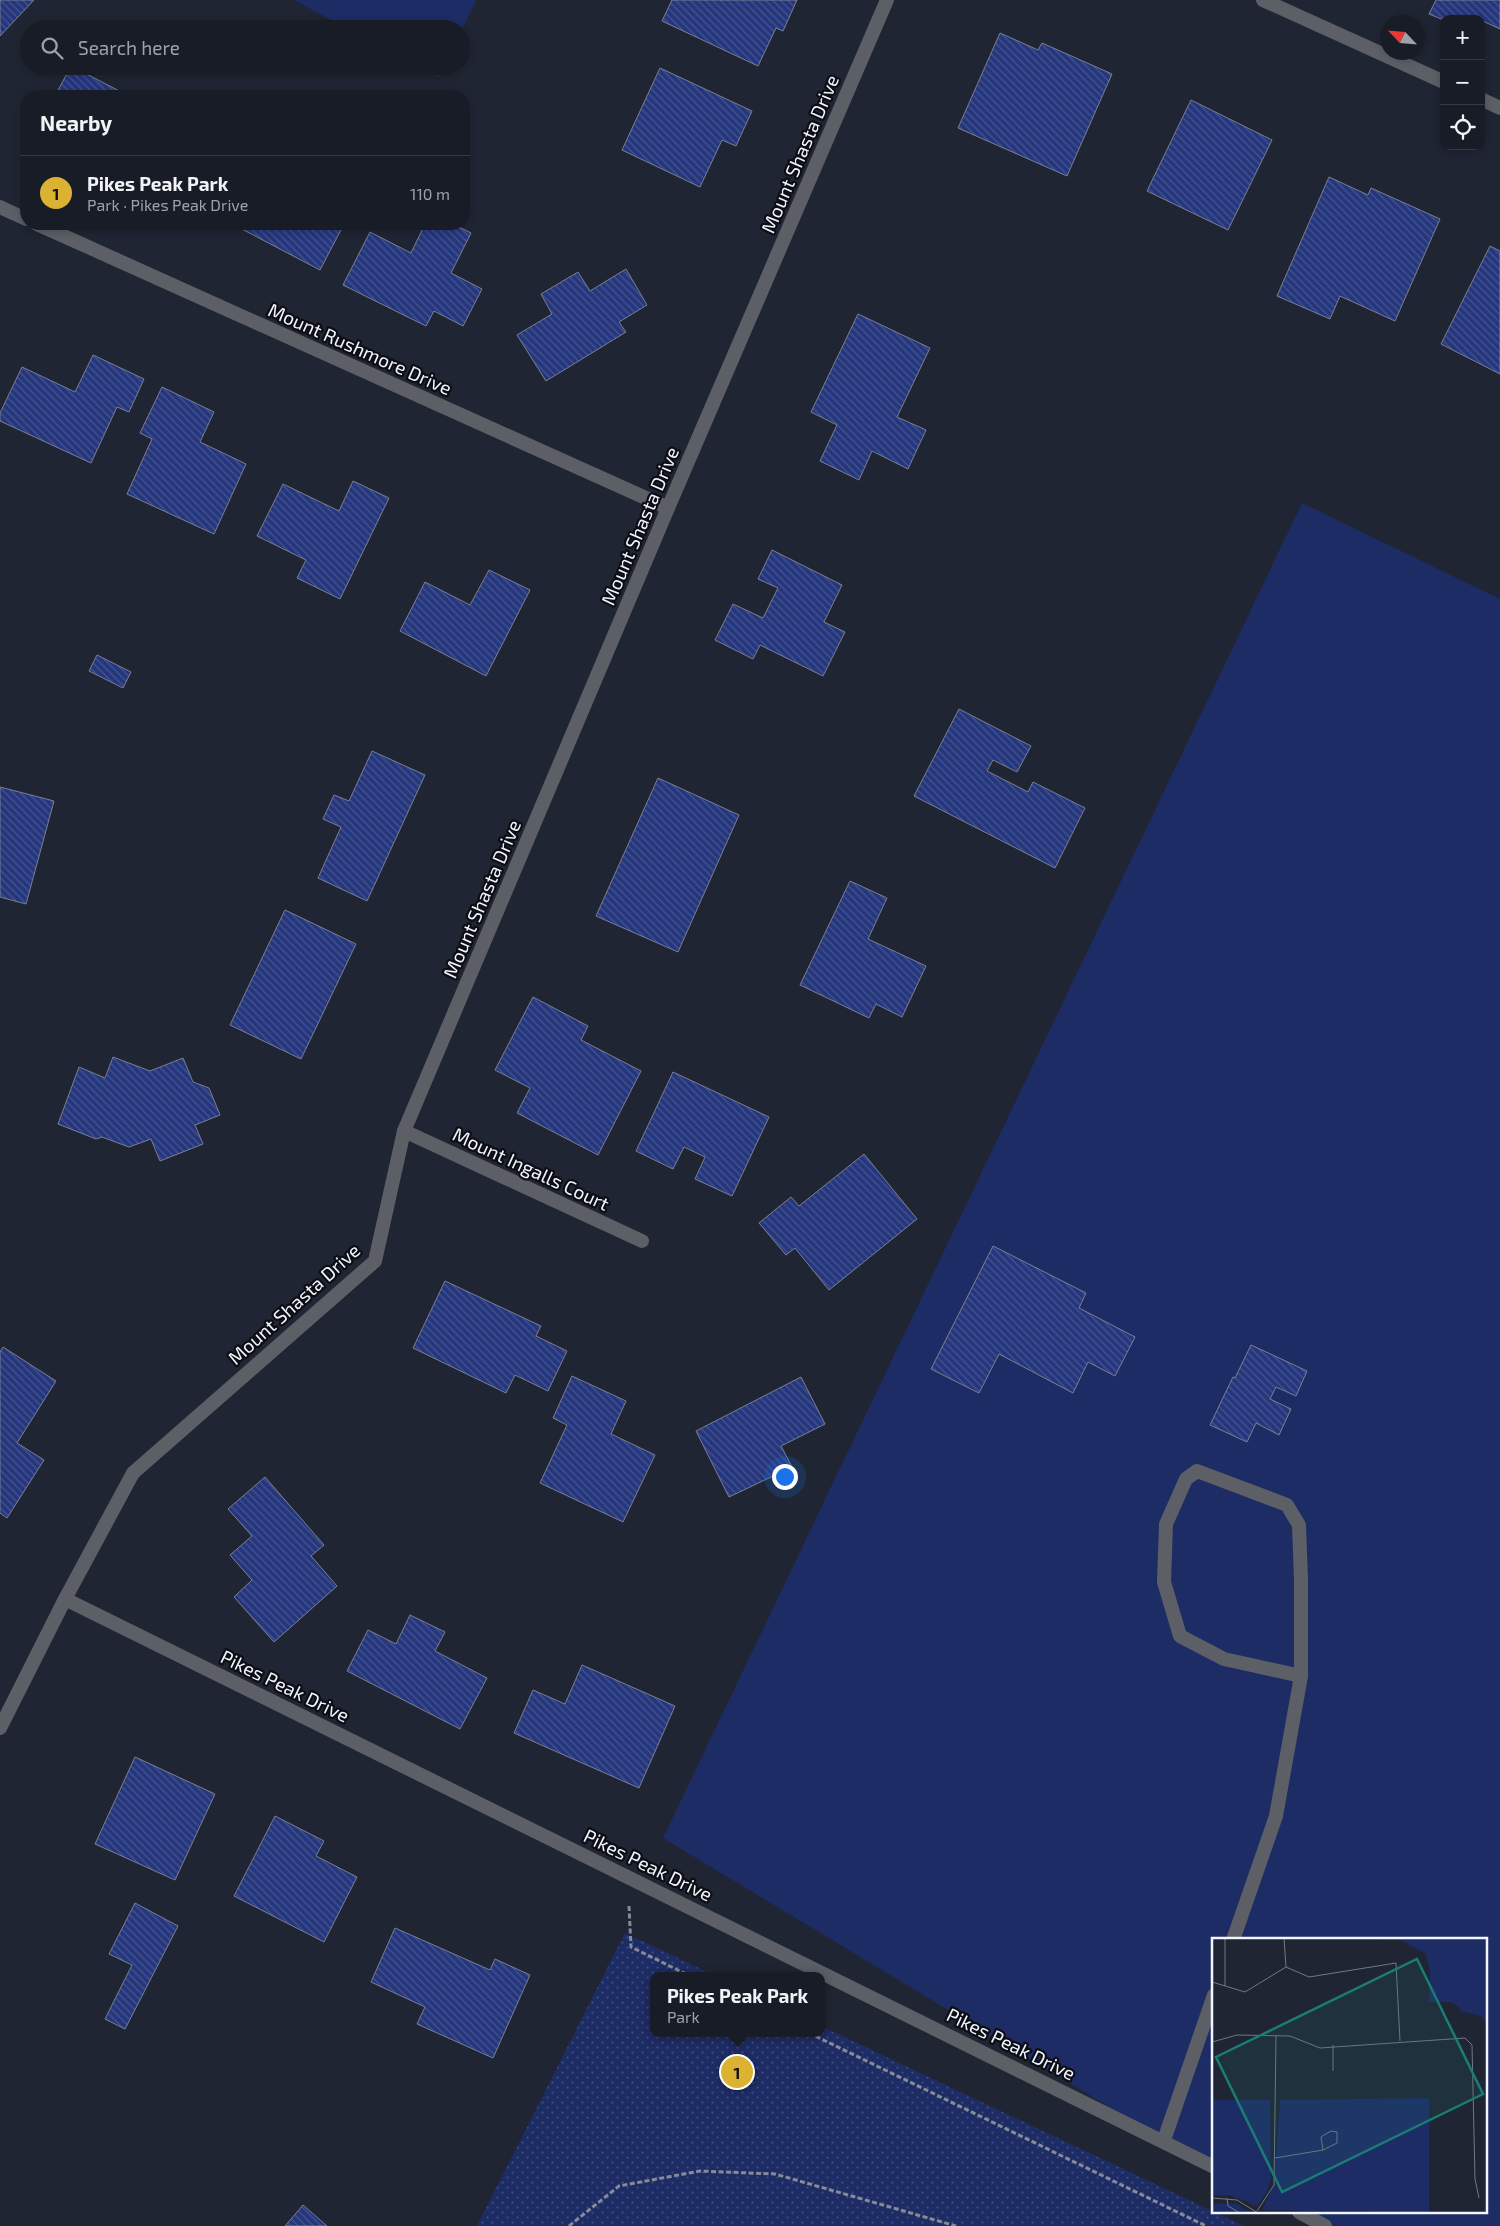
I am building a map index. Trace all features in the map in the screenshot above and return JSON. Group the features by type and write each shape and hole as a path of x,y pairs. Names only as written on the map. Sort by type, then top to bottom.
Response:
{"street":[{"name":"Mount Shasta Drive","path":"0,1728 65,1599 133,1473 375,1260 404,1131 668,508 887,0"},
{"path":"1263,0 1440,80"},
{"path":"1485,101 1500,108"},
{"path":"0,207 20,216"},
{"name":"Mount Rushmore Drive","path":"50,230 668,508"},
{"name":"Mount Ingalls Court","path":"404,1131 642,1241"},
{"path":"1234,1938 1276,1816 1301,1676 1302,1580 1299,1525 1287,1505 1197,1471 1186,1479 1166,1524 1164,1582 1180,1636 1224,1659 1301,1676"},
{"name":"Pikes Peak Drive","path":"65,1599 822,1972"},
{"name":"Pikes Peak Drive","path":"825,1973 1164,2140 1212,2166"},
{"path":"1164,2140 1212,2001"},
{"path":"1303,2214 1325,2226"}],"path":[{"path":"627,1876 631,1947 682,1972"},
{"path":"817,2037 1206,2226"},
{"path":"569,2226 619,2186 700,2171 775,2174 956,2226"}],"shaded area":[{"path":"294,0 476,0 466,20 331,20"},
{"path":"1302,503 1500,599 1500,2226 1325,2226 1303,2214 1488,2214 1488,1938 1212,1938 1212,2166 1164,2140 663,1838"},
{"path":"625,1933 708,1972 650,1972 650,2037 825,2037 825,2028 1212,2211 1212,2214 1219,2214 1244,2226 477,2226"}],"building":[{"path":"0,0 34,0 0,36"},
{"path":"672,0 797,0 783,31 776,28 758,66 662,21"},
{"path":"1436,0 1500,0 1500,29 1485,22 1485,15 1440,15 1440,18 1429,14"},
{"path":"1000,33 1038,50 1042,43 1112,74 1067,176 958,128"},
{"path":"660,68 752,111 736,146 722,140 700,187 622,150"},
{"path":"66,75 88,75 117,90 58,90"},
{"path":"1191,100 1272,140 1228,230 1147,191"},
{"path":"1329,177 1368,195 1371,188 1440,219 1395,321 1340,296 1330,319 1277,296"},
{"path":"244,230 341,230 320,270"},
{"path":"422,230 465,230 471,233 451,273 482,289 463,326 434,311 426,326 343,285 370,232 411,253"},
{"path":"1490,246 1500,251 1500,374 1441,344"},
{"path":"626,269 647,305 619,322 626,332 546,381 517,335 552,314 541,294 578,272 590,291"},
{"path":"858,314 930,348 897,417 926,430 908,469 872,451 859,480 820,461 837,425 811,412"},
{"path":"93,355 144,379 129,412 117,407 91,463 0,421 0,413 22,367 75,392"},
{"path":"162,387 214,412 200,442 246,464 214,534 127,494 152,439 140,433"},
{"path":"353,481 389,498 340,599 297,578 306,560 257,536 283,484 339,511"},
{"path":"772,550 842,585 824,622 845,632 823,676 760,645 753,659 715,640 733,604 763,618 778,588 758,579"},
{"path":"489,570 530,590 486,676 400,631 425,582 470,605"},
{"path":"97,655 131,672 123,688 89,671"},
{"path":"959,709 1031,746 1017,772 993,760 987,771 1028,792 1033,782 1085,808 1055,868 914,796"},
{"path":"372,751 425,775 367,901 318,878 341,827 323,819 334,795 349,801"},
{"path":"658,778 739,815 678,952 596,916"},
{"path":"0,787 54,801 26,904 0,897"},
{"path":"850,881 887,898 868,939 926,966 902,1017 876,1004 869,1018 800,985"},
{"path":"285,910 356,944 301,1059 230,1025"},
{"path":"533,997 588,1026 581,1040 641,1071 598,1155 517,1113 530,1088 495,1070"},
{"path":"113,1057 150,1071 183,1058 193,1082 209,1088 220,1115 195,1125 203,1144 160,1161 151,1139 129,1147 102,1137 96,1139 58,1124 79,1067 105,1078"},
{"path":"673,1072 769,1117 732,1196 695,1179 705,1157 684,1147 673,1169 636,1151"},
{"path":"864,1154 917,1219 829,1290 795,1248 786,1255 759,1223 791,1197 799,1206"},
{"path":"993,1246 1086,1293 1079,1308 1135,1337 1115,1376 1088,1362 1073,1393 999,1354 979,1393 931,1369"},
{"path":"445,1281 541,1326 536,1336 567,1351 548,1391 515,1375 506,1393 413,1348"},
{"path":"1251,1345 1307,1371 1296,1396 1276,1387 1270,1399 1291,1409 1279,1435 1256,1423 1247,1442 1210,1425"},
{"path":"3,1347 56,1381 17,1443 44,1460 7,1518 0,1513 0,1352"},
{"path":"572,1376 626,1401 611,1434 655,1455 623,1522 540,1483 567,1425 553,1418"},
{"path":"801,1377 825,1424 781,1446 792,1467 729,1497 696,1431"},
{"path":"265,1477 324,1545 311,1556 337,1586 274,1642 234,1597 252,1580 230,1555 252,1536 228,1509"},
{"path":"410,1615 445,1632 435,1651 487,1678 460,1729 347,1671 368,1630 396,1644"},
{"path":"582,1665 675,1706 639,1788 514,1733 533,1690 565,1704"},
{"path":"135,1757 215,1794 175,1880 95,1844"},
{"path":"275,1816 324,1841 316,1856 357,1877 324,1942 234,1896"},
{"path":"135,1903 178,1926 125,2029 105,2019 132,1965 109,1954"},
{"path":"395,1928 490,1970 495,1959 530,1975 493,2058 417,2024 425,2007 371,1982"},
{"path":"303,2205 327,2226 285,2226"}],"place":[{"name":"Pikes Peak Park","path":"737,2072"}]}
